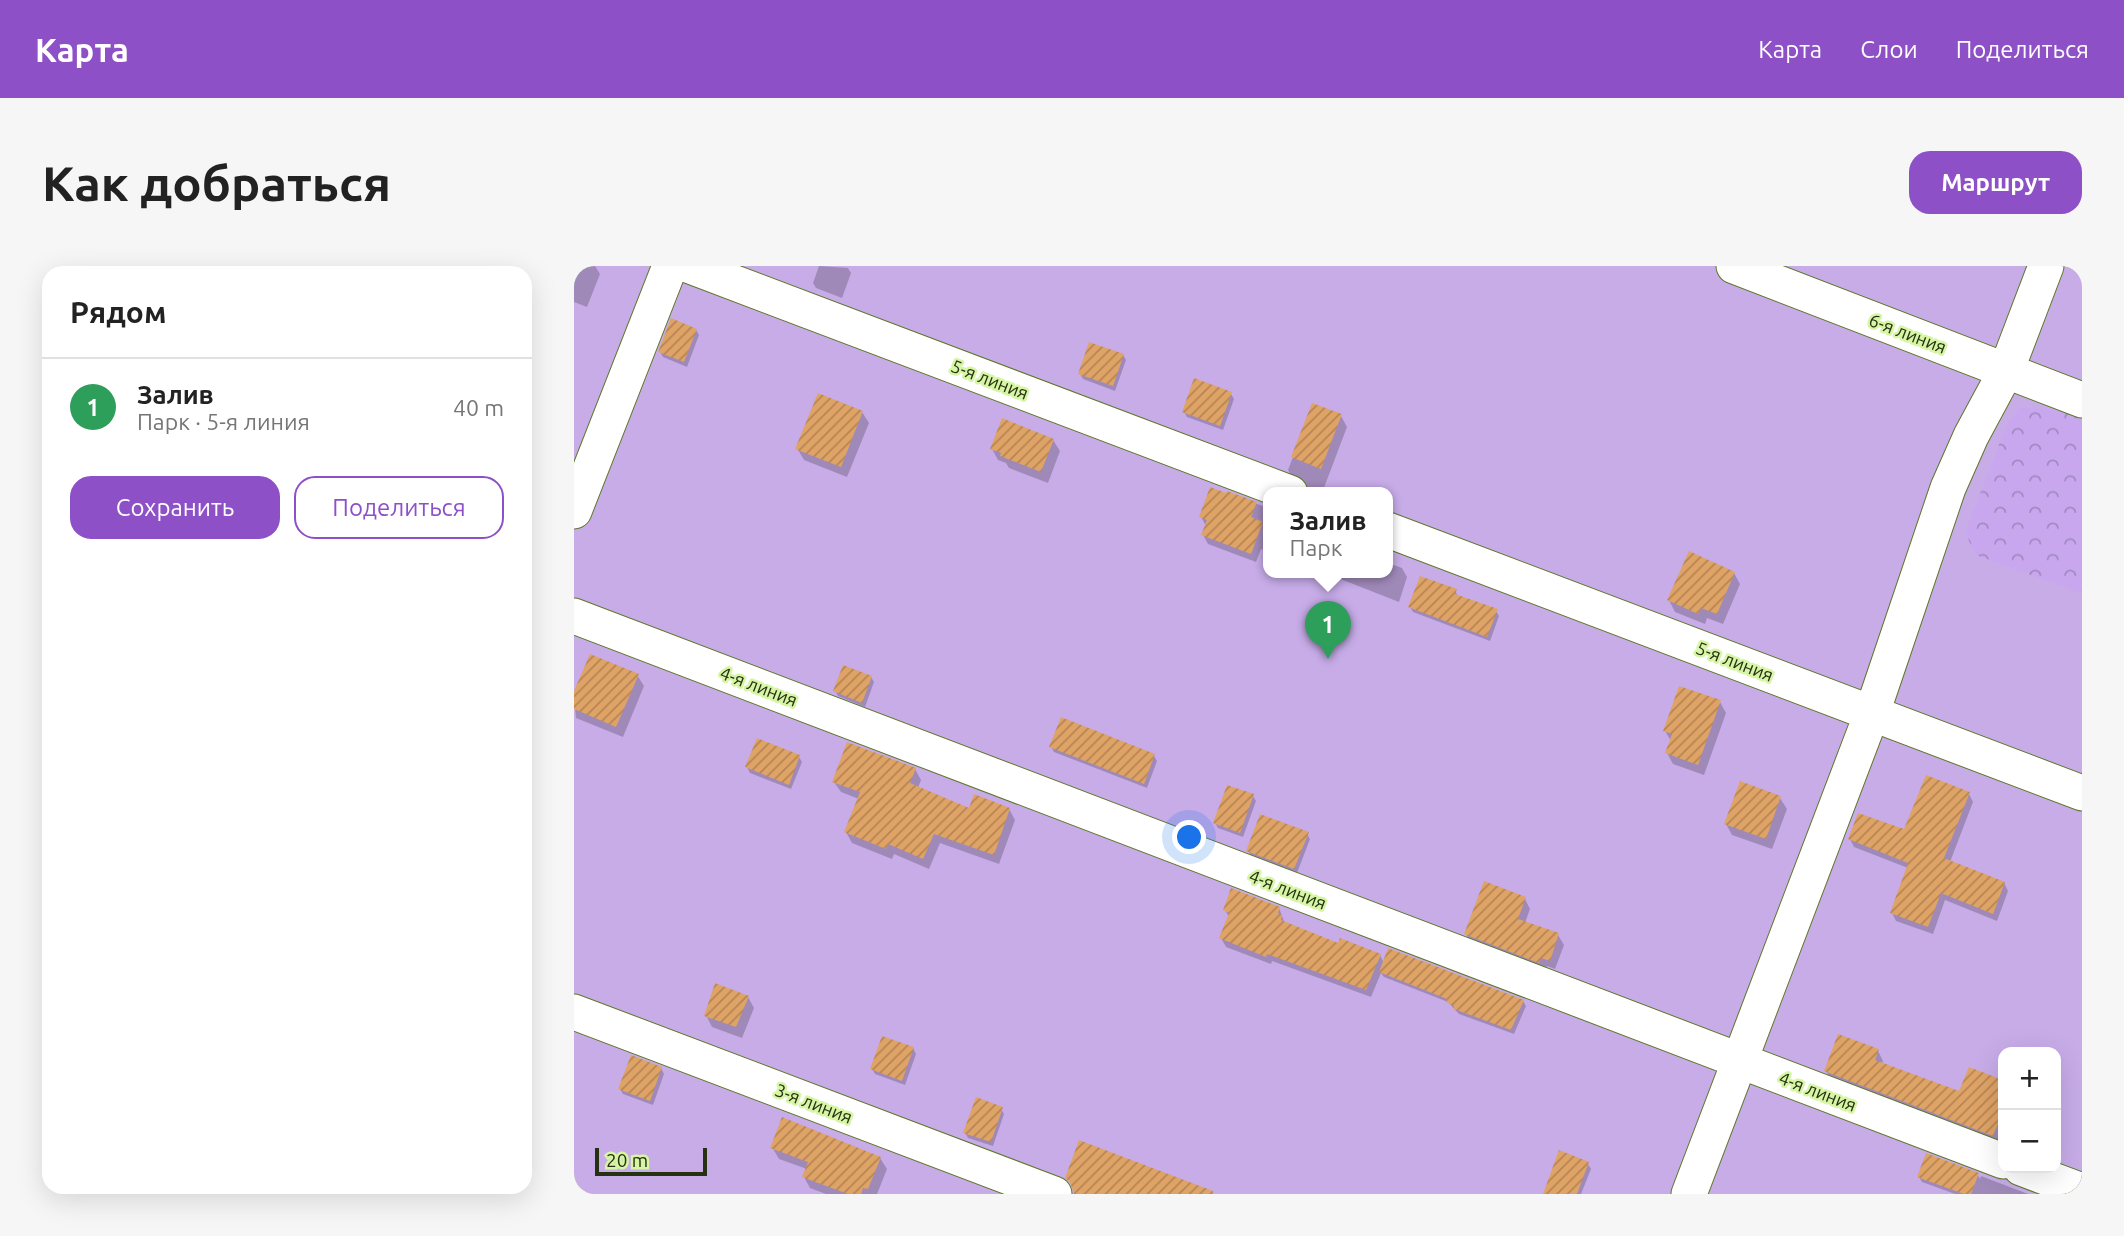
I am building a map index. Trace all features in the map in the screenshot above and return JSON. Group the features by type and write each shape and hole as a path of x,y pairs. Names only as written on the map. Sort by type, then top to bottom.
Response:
{"street":[{"path":"574,511 670,266"},
{"name":"5-я линия","path":"691,266 1274,487"},
{"name":"6-я линия","path":"1734,266 2082,400"},
{"path":"1689,1194 1872,713 1948,488 1971,436 2006,370 2046,266"},
{"name":"5-я линия","path":"1393,532 2082,793"},
{"name":"4-я линия","path":"574,616 1998,1159"},
{"name":"3-я линия","path":"574,1012 1054,1194"},
{"path":"2034,1173 2082,1191"}],"shaded area":[{"path":"574,266 2082,266 2082,1194 574,1194"}],"green space":[{"path":"2020,407 2062,411 2082,419 2082,594 1976,555 1965,533 2006,426"}],"building":[{"path":"671,318 697,329 684,362 658,352"},
{"path":"1089,342 1124,354 1113,386 1078,374"},
{"path":"1194,378 1232,392 1220,426 1182,412"},
{"path":"818,393 863,411 841,467 795,449"},
{"path":"1312,403 1342,414 1321,469 1291,457"},
{"path":"1002,418 1054,439 1041,472 1000,456 1001,453 990,449"},
{"path":"1210,487 1257,502 1251,517 1263,522 1251,554 1201,535 1207,520 1199,517"},
{"path":"1689,551 1735,572 1717,614 1701,608 1698,614 1667,600"},
{"path":"1420,576 1457,589 1455,594 1498,609 1487,637 1408,607"},
{"path":"590,654 639,674 616,727 574,709 574,691"},
{"path":"843,665 872,676 862,703 833,691"},
{"path":"1679,686 1721,700 1698,765 1665,753 1672,734 1663,731"},
{"path":"1061,717 1155,754 1144,784 1049,747"},
{"path":"757,738 800,755 789,785 745,767"},
{"path":"847,742 916,768 910,783 969,808 974,794 1010,808 994,855 934,834 923,859 888,844 886,849 844,832 860,792 832,782"},
{"path":"1926,775 1970,792 1944,858 2005,882 1993,914 1941,893 1928,927 1890,913 1908,863 1848,839 1858,813 1904,829"},
{"path":"1740,781 1781,796 1766,839 1724,824"},
{"path":"1227,785 1254,794 1240,833 1213,823"},
{"path":"1260,814 1309,832 1294,869 1246,851"},
{"path":"1484,881 1526,897 1518,919 1559,933 1550,961 1541,958 1539,963 1464,934"},
{"path":"1231,888 1280,907 1278,913 1282,915 1281,920 1338,943 1340,938 1381,954 1366,990 1267,954 1266,957 1219,938 1229,913 1223,910"},
{"path":"1388,948 1524,1000 1511,1030 1454,1009 1454,1006 1446,1002 1447,999 1379,972"},
{"path":"715,983 749,996 736,1027 704,1016"},
{"path":"1838,1034 1879,1049 1875,1060 1959,1091 1969,1067 1998,1078 1998,1124 1993,1136 1824,1071"},
{"path":"882,1036 914,1047 902,1081 870,1069"},
{"path":"631,1055 662,1067 650,1101 618,1089"},
{"path":"976,1097 1003,1107 991,1142 963,1133"},
{"path":"782,1117 881,1157 868,1189 863,1188 861,1194 848,1194 802,1177 808,1162 770,1148"},
{"path":"1079,1140 1213,1191 1213,1194 1074,1194 1070,1182 1065,1178"},
{"path":"1559,1150 1589,1162 1577,1194 1543,1194"},
{"path":"1926,1153 1979,1173 1971,1194 1964,1194 1917,1177"}],"place":[{"name":"Залив","path":"1328,659"}]}
